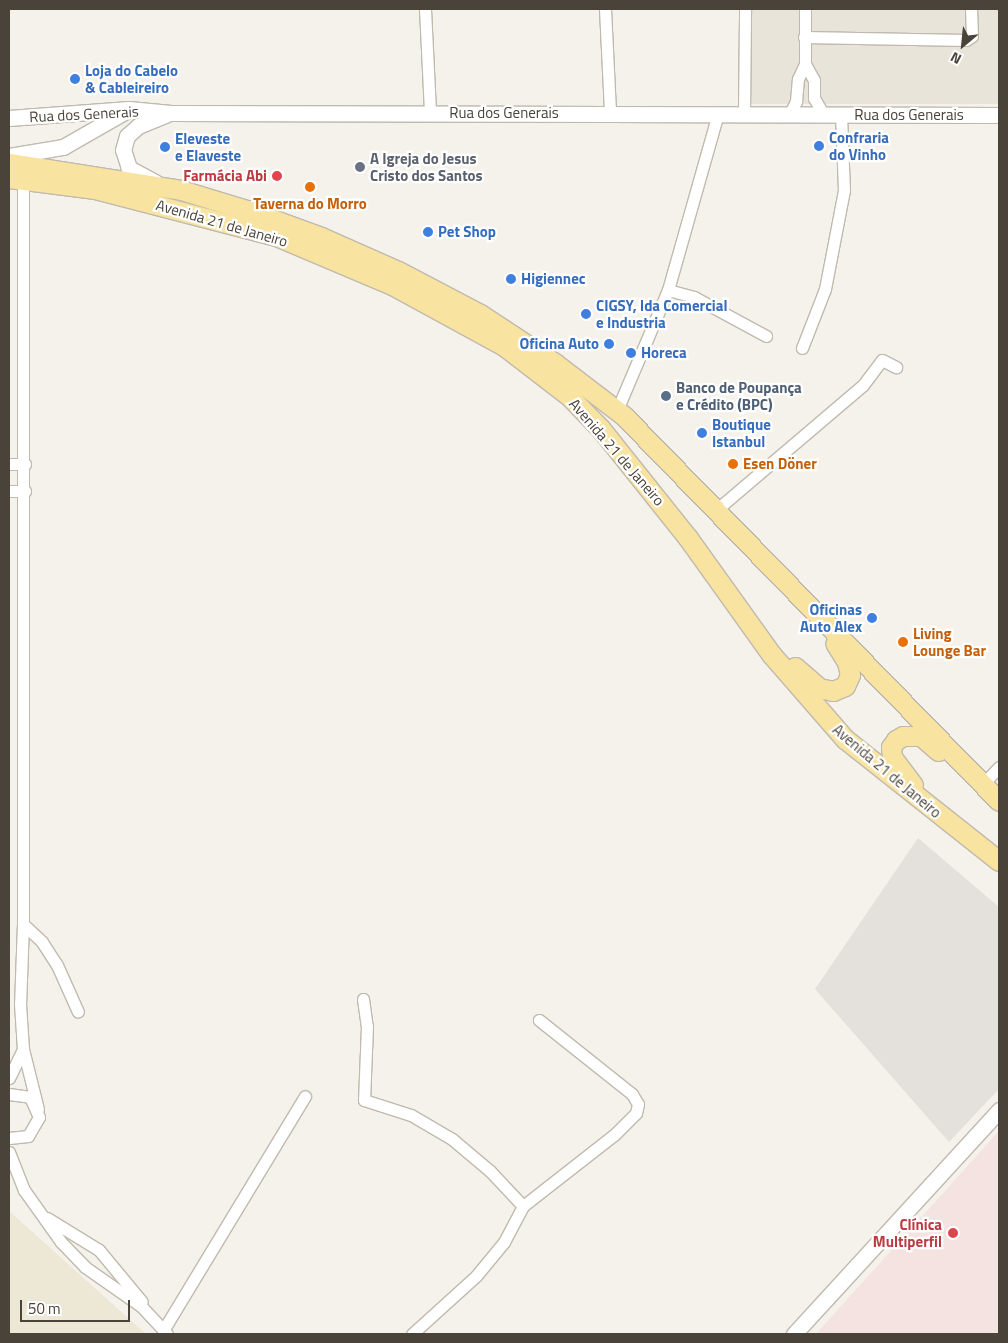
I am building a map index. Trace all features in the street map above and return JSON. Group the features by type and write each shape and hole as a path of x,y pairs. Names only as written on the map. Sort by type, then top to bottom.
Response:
{"main road":[{"name":"Avenida 21 de Janeiro","path":"9,163 181,190 321,237 398,271 480,314 556,364 617,410 999,802"},
{"name":"Avenida 21 de Janeiro","path":"16,179 95,189 276,236 392,285 463,320 538,369 569,396 639,475 699,553 771,654 845,739 999,861"},
{"path":"699,553 807,680 819,688 833,691 845,686 850,675 840,650 729,525"},
{"path":"999,802 920,736 903,736 891,747 896,766 921,794 999,857"}],"street":[{"path":"425,9 430,112"},
{"path":"605,9 610,113"},
{"path":"744,114 745,9"},
{"path":"789,115 797,97 798,78 805,64 805,9"},
{"path":"804,37 966,40 972,36 971,9"},
{"path":"805,64 814,77 814,98 824,115"},
{"path":"798,78 805,75 814,77"},
{"path":"9,156 64,147 129,110"},
{"name":"Rua dos Generais","path":"9,118 129,110 170,113 430,112 999,115"},
{"path":"170,113 138,126 128,136 123,150 129,168 143,178 181,190"},
{"path":"617,410 668,290 718,113"},
{"path":"802,348 825,289 844,190 842,115"},
{"path":"9,1138 21,1139 34,1131 39,1117 23,1049 20,1004 23,924 25,464 16,179"},
{"path":"668,290 694,297 766,336"},
{"path":"715,511 863,385 882,360 896,367"},
{"path":"9,464 25,464"},
{"path":"9,491 25,491"},
{"path":"983,784 999,767"},
{"path":"23,924 42,942 57,965 78,1012"},
{"path":"363,1000 367,1026 364,1100 411,1114 452,1139 490,1171 523,1206"},
{"path":"412,1334 476,1276 504,1242 523,1206 614,1135 636,1113 638,1104 632,1094 539,1020"},
{"path":"9,1078 23,1049"},
{"path":"9,1094 23,1094 38,1109"},
{"path":"166,1333 305,1096"},
{"path":"794,1334 999,1110"},
{"path":"9,1152 18,1178 39,1212 99,1250 166,1333"},
{"path":"9,1180 39,1212 85,1267 141,1306 166,1333"}],"shaded area":[{"path":"750,9 999,9 999,104 750,104"},
{"path":"918,838 999,907 999,1089 949,1142 815,989"},
{"name":"Clínica Multiperfil","path":"999,1131 999,1334 816,1334"},
{"path":"9,1211 146,1334 9,1334"}],"place":[{"name":"Loja do Cabelo & Cableireiro","path":"75,79"},
{"name":"Confraria do Vinho","path":"819,146"},
{"name":"Eleveste e Elaveste","path":"165,147"},
{"name":"A Igreja do Jesus Cristo dos Santos","path":"360,167"},
{"name":"Farmácia Abi","path":"277,176"},
{"name":"Taverna do Morro","path":"310,187"},
{"name":"Pet Shop","path":"428,232"},
{"name":"Higiennec","path":"511,279"},
{"name":"CIGSY, lda Comercial e Industria","path":"586,314"},
{"name":"Oficina Auto","path":"609,344"},
{"name":"Horeca","path":"631,353"},
{"name":"Banco de Poupança e Crédito (BPC)","path":"666,396"},
{"name":"Boutique Istanbul","path":"702,433"},
{"name":"Esen Döner","path":"733,464"},
{"name":"Oficinas Auto Alex","path":"872,618"},
{"name":"Living Lounge Bar","path":"903,642"},
{"name":"Clínica Multiperfil","path":"953,1233"}]}
